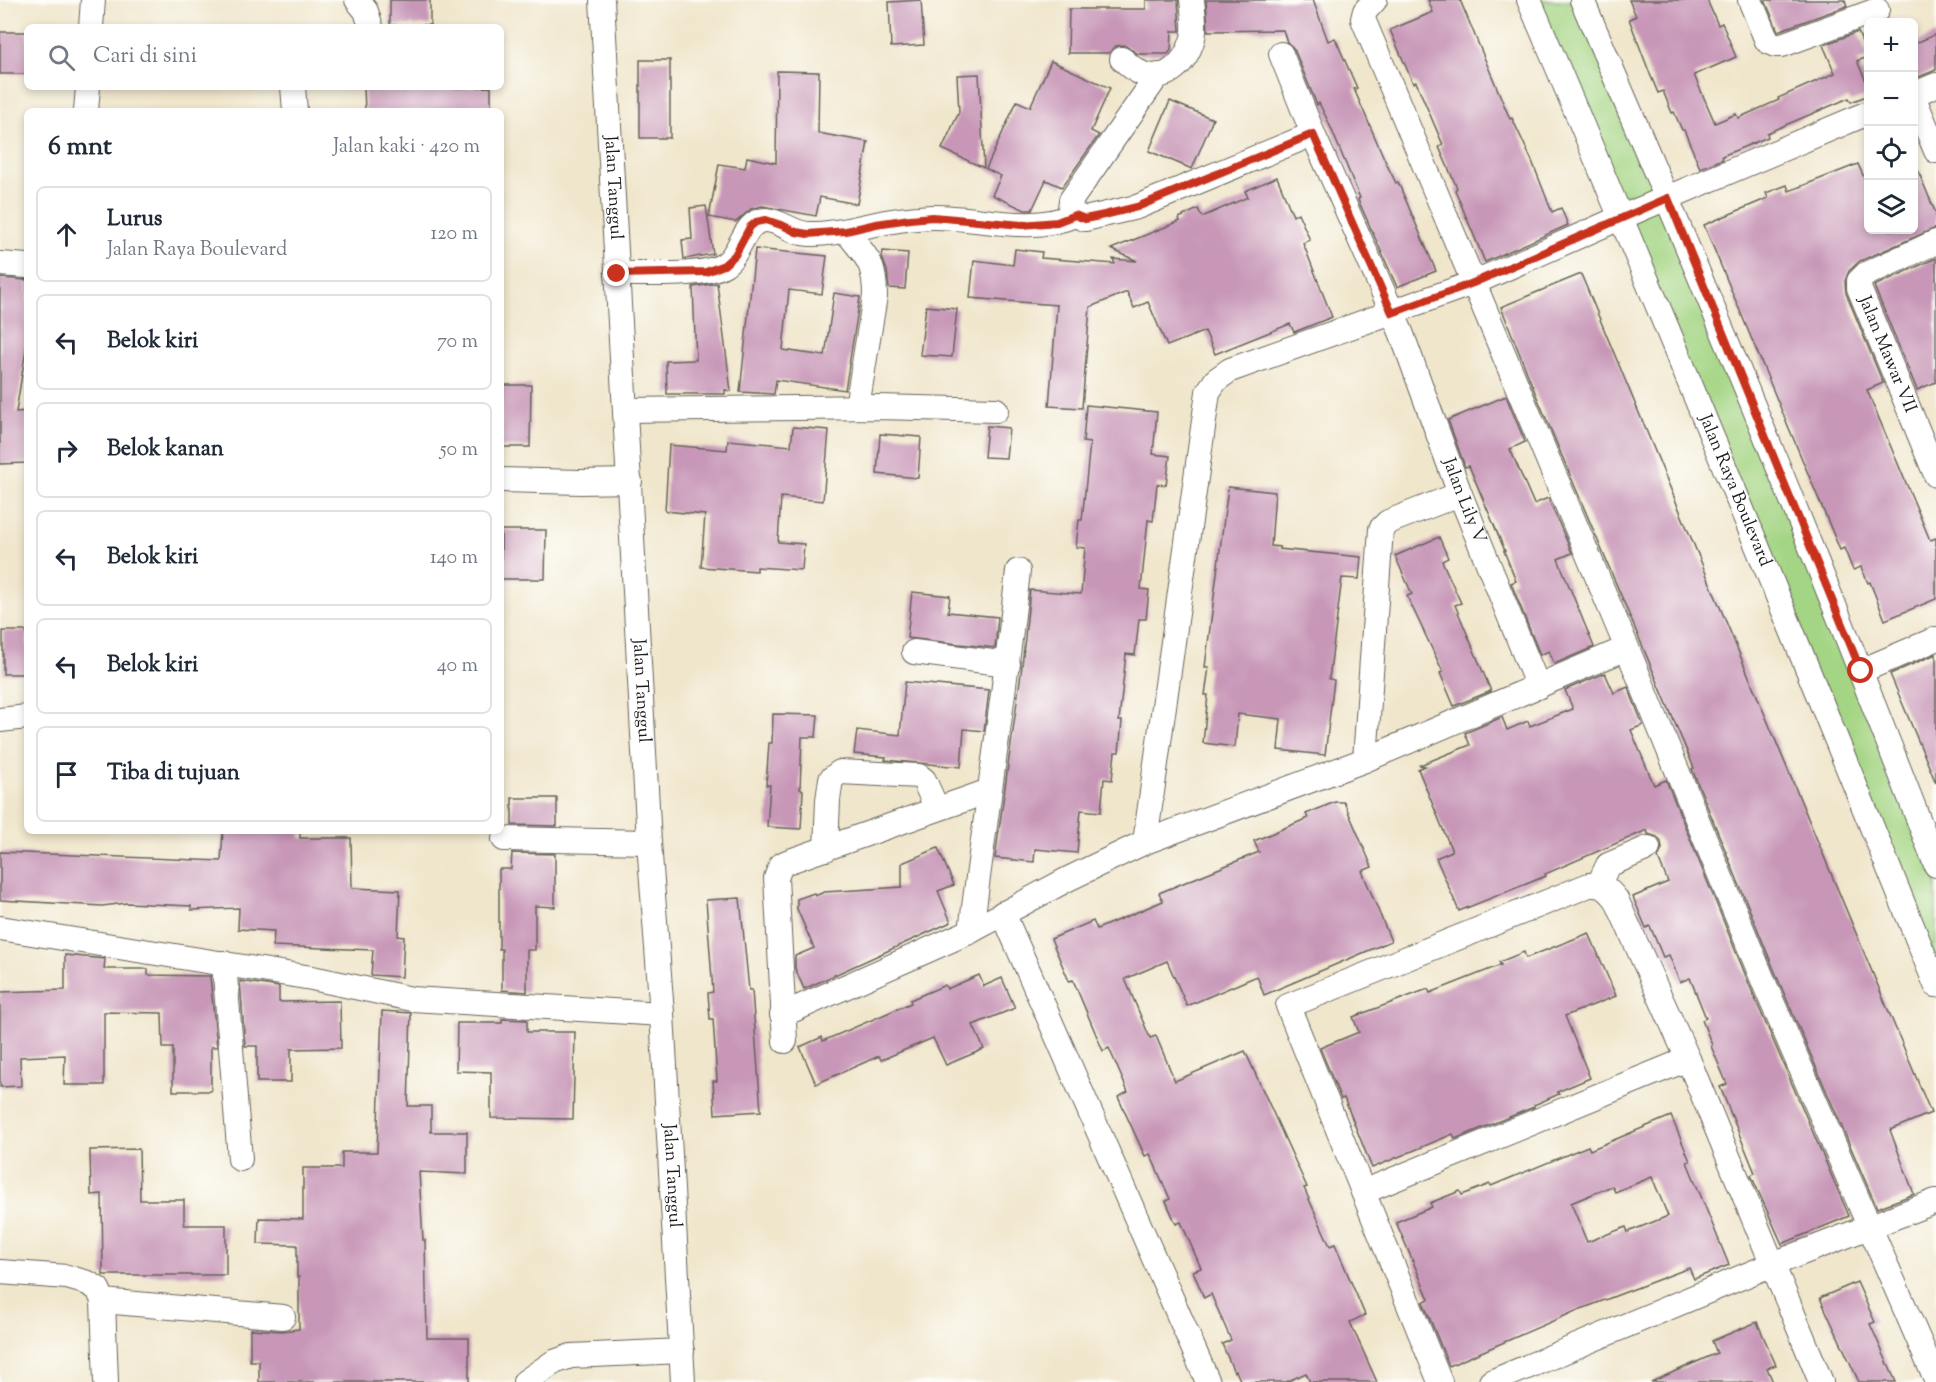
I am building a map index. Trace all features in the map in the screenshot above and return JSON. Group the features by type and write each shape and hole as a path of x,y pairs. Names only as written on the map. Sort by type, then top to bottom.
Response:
{"street":[{"path":"91,24 93,0"},
{"path":"357,0 366,11 371,24"},
{"name":"Jalan Tanggul","path":"602,0 625,410 625,481 662,1014 683,1382"},
{"path":"1122,59 1138,72 1158,75 1171,72 1183,61 1194,36 1192,0"},
{"path":"1374,0 1365,11 1363,19 1627,648 1758,969 1936,1380"},
{"name":"Jalan Raya Boulevard","path":"1529,0 1622,217 1936,985"},
{"path":"1582,0 1668,198 1861,671 1936,865"},
{"path":"1750,0 1767,41 1774,45 1782,45 1878,11"},
{"name":"Jalan Lily V","path":"1281,54 1313,134 1392,313 1460,494 1538,687"},
{"path":"1158,75 1071,200 1070,209 1075,215 1085,219 1137,207 1313,134"},
{"path":"1918,94 1936,85"},
{"path":"86,108 88,90"},
{"path":"293,90 295,108"},
{"path":"1918,106 1936,151"},
{"path":"1145,842 1208,392 1216,380 1230,370 1473,283 1622,217 1864,115"},
{"path":"617,274 706,272 724,265 735,255 750,227 756,222 766,220 796,232 808,234 846,231 876,224 933,217 1030,224 1057,222 1075,215"},
{"path":"846,231 872,263 875,280 875,296 856,407"},
{"name":"Jalan Mawar VII","path":"1936,242 1866,274 1859,281 1859,288 1936,475"},
{"path":"0,264 24,266"},
{"path":"625,410 856,407 996,410"},
{"path":"504,480 625,481"},
{"path":"1365,760 1381,529 1388,522 1460,494"},
{"path":"971,931 988,791 1008,664 1018,571"},
{"path":"1861,671 1936,639"},
{"path":"782,1015 971,931 1068,879 1145,842 1365,760 1627,648"},
{"path":"914,652 1008,664"},
{"path":"0,720 24,717"},
{"path":"826,849 831,779 840,772 920,776 937,809"},
{"path":"785,1041 776,878 781,866 988,791"},
{"path":"504,839 649,842"},
{"path":"1599,884 1608,866 1648,848"},
{"path":"1440,1382 1288,1006 1589,885 1599,884 1608,888 1616,899 1688,1059 1821,1382"},
{"path":"1003,914 1208,1382"},
{"path":"0,928 312,978 412,999 662,1014"},
{"path":"224,963 240,1159"},
{"path":"1363,1192 1688,1059"},
{"path":"1491,1382 1773,1264 1936,1201"},
{"path":"0,1272 45,1274 88,1283 98,1289 103,1301 106,1382"},
{"path":"103,1301 283,1317"},
{"path":"525,1382 554,1362 571,1356 682,1351"}],"green space":[{"path":"1529,0 1582,0 1936,865 1936,987"}],"building":[{"path":"390,0 430,0 430,24 390,24"},
{"path":"921,0 924,45 891,47 889,2"},
{"path":"1146,0 1178,0 1180,31 1172,31 1171,50 1168,54 1138,54 1124,45 1116,46 1109,53 1068,53 1069,9 1146,9"},
{"path":"1206,0 1313,0 1328,41 1335,38 1357,88 1354,89 1387,165 1396,183 1398,182 1436,271 1397,287 1359,202 1360,198 1328,121 1319,103 1317,105 1294,49 1287,42 1283,30 1208,31"},
{"path":"1428,0 1460,0 1510,119 1512,118 1532,161 1552,212 1561,208 1568,225 1485,262 1439,147 1443,145 1416,82 1413,83 1390,30 1433,12"},
{"path":"1629,0 1707,0 1718,25 1722,23 1736,57 1694,75 1715,123 1736,114 1738,118 1835,73 1823,45 1858,32 1864,47 1864,58 1857,61 1864,77 1864,97 1851,102 1849,98 1767,133 1768,137 1700,168 1684,130 1674,112 1672,113 1663,91 1658,93 1650,74 1629,19 1636,16"},
{"path":"1765,0 1845,0 1847,6 1778,31"},
{"path":"0,32 24,32 24,74 0,74"},
{"path":"1936,34 1936,70 1918,77 1918,72 1918,42"},
{"path":"640,60 670,60 670,138 640,138"},
{"path":"1051,61 1110,88 1091,131 1099,135 1062,187 1046,180 1032,210 1025,210 992,195 1001,176 986,169 1017,101 1030,107"},
{"path":"777,71 819,72 818,133 868,142 857,204 820,197 816,216 762,206 751,209 736,222 709,217 719,164 745,168 747,157 776,163"},
{"path":"979,74 984,168 942,149 959,112 957,75"},
{"path":"364,90 491,90 491,108 365,108"},
{"path":"1170,101 1213,119 1192,169 1149,151"},
{"path":"1858,164 1864,178 1864,234 1918,234 1918,171 1936,214 1936,228 1860,261 1849,271 1845,281 1846,293 1883,383 1867,390 1930,540 1936,538 1936,599 1885,620 1870,582 1868,583 1861,567 1853,570 1844,548 1840,550 1704,225 1768,198 1766,193 1787,185 1789,191"},
{"path":"1277,177 1293,216 1298,213 1310,240 1303,243 1332,317 1307,327 1294,332 1290,324 1215,354 1205,331 1167,346 1148,302 1134,308 1127,292 1090,307 1082,408 1049,406 1057,305 970,298 974,260 1013,265 1015,249 1042,252 1041,258 1115,264 1113,259 1137,261 1111,249 1180,221 1179,218 1198,209 1202,217 1248,197 1245,191"},
{"path":"706,206 713,254 684,259 682,240 692,239 690,208"},
{"path":"755,249 827,256 822,294 789,290 783,350 825,356 834,293 860,297 845,390 776,380 774,394 740,392"},
{"path":"883,251 908,253 905,289 889,288 882,257"},
{"path":"1936,258 1936,382 1917,390 1874,286"},
{"path":"1581,274 1931,1113 1890,1130 1914,1194 1877,1208 1780,984 1692,769 1694,768 1501,307"},
{"path":"0,278 24,280 24,362 16,412 24,411 24,463 0,464"},
{"path":"717,283 731,391 725,390 725,394 667,394 666,361 696,360 693,287"},
{"path":"926,306 957,309 952,357 920,355"},
{"path":"504,385 531,385 530,447 504,447"},
{"path":"1506,396 1525,442 1510,449 1534,504 1548,498 1572,553 1558,559 1594,647 1554,664 1549,651 1540,655 1511,583 1516,581 1505,551 1469,466 1465,467 1448,420"},
{"path":"1086,405 1157,412 1153,454 1170,456 1166,485 1157,484 1153,521 1148,520 1141,589 1149,590 1146,619 1139,619 1135,655 1126,654 1119,721 1122,721 1119,752 1115,752 1112,780 1104,779 1101,812 1081,810 1077,853 1035,849 1034,862 995,858 1022,666 1030,590 1081,594 1085,548 1076,547 1079,520 1082,520 1090,443 1083,442"},
{"path":"987,426 1009,428 1006,458 984,457"},
{"path":"793,427 829,430 823,501 781,497 778,542 804,544 802,570 757,567 757,571 701,567 705,515 665,511 669,445 727,450 728,440 791,446"},
{"path":"880,434 921,437 918,478 877,474"},
{"path":"1228,487 1275,492 1271,546 1280,547 1279,549 1361,557 1359,579 1342,578 1329,679 1334,680 1325,755 1278,750 1281,719 1238,714 1235,747 1203,743 1209,667 1205,667"},
{"path":"504,530 546,530 545,579 504,579"},
{"path":"1439,537 1448,558 1442,561 1461,603 1455,605 1491,691 1454,706 1440,673 1443,672 1407,596 1412,594 1395,556"},
{"path":"912,592 950,596 948,612 998,617 995,648 907,638"},
{"path":"3,631 24,631 24,674 3,674"},
{"path":"1936,654 1936,783 1890,674"},
{"path":"1605,673 1614,693 1628,687 1643,725 1631,730 1654,785 1666,780 1754,996 1849,1216 1782,1244 1751,1175 1755,1173 1720,1087 1727,1084 1711,1046 1702,1020 1706,1018 1690,978 1680,982 1669,955 1663,957 1650,926 1646,928 1633,897 1668,882 1658,858 1662,849 1657,837 1648,834 1647,830 1545,874 1546,876 1459,911 1436,858 1452,851 1418,769 1425,766 1420,765 1470,745 1465,733 1502,717 1507,730 1528,721 1530,726 1573,709 1565,690"},
{"path":"905,682 989,690 984,731 964,729 961,767 885,760 886,757 854,754 857,730 900,735"},
{"path":"773,714 818,715 816,737 802,737 801,829 767,827 770,785 766,785 769,743 772,743"},
{"path":"512,798 557,798 557,826 512,825"},
{"path":"1335,802 1344,802 1372,867 1362,871 1391,941 1264,995 1257,976 1187,1006 1167,961 1125,979 1150,1038 1156,1036 1175,1081 1245,1051 1307,1187 1304,1188 1330,1246 1335,1244 1365,1315 1350,1322 1377,1382 1310,1382 1306,1373 1286,1382 1241,1382 1222,1344 1231,1340 1211,1294 1204,1298 1193,1271 1201,1268 1181,1222 1176,1224 1166,1201 1170,1199 1150,1154 1145,1156 1118,1097 1128,1092 1109,1048 1103,1051 1073,980 1069,981 1051,939 1093,921 1097,929 1163,901 1159,893 1259,852 1254,841 1308,818 1306,814"},
{"path":"223,834 300,834 300,838 351,838 352,888 400,890 398,936 404,937 402,977 371,975 373,950 273,946 274,931 238,929 239,908 191,910 191,906 127,903 102,906 0,900 0,852 221,861"},
{"path":"938,848 954,885 938,891 951,922 804,989 795,968 795,956 814,948 797,909 797,899 814,893 815,896 824,892 902,887 902,863"},
{"path":"512,853 555,854 555,907 535,906 535,950 527,950 527,992 502,990 502,949 499,949 499,869 511,869"},
{"path":"740,898 749,990 752,990 761,1111 715,1114 713,1081 717,1081 713,1019 710,1019 708,993 713,992 706,900"},
{"path":"1589,933 1616,996 1565,1016 1590,1078 1557,1092 1559,1094 1534,1107 1455,1139 1453,1134 1372,1168 1344,1098 1341,1099 1320,1048 1359,1032 1353,1017 1428,989 1430,993 1501,965 1499,962 1524,952 1526,958"},
{"path":"65,955 105,959 104,969 148,969 148,975 210,976 217,1047 211,1047 211,1091 173,1091 173,1048 163,1048 162,1013 104,1012 104,1085 64,1085 65,1055 20,1057 21,1086 0,1087 0,992 65,990"},
{"path":"979,975 984,986 1002,978 1015,1008 973,1025 984,1049 946,1065 933,1038 881,1060 879,1056 816,1084 800,1047 822,1037 823,1041 911,1003 910,1000 945,985 947,989"},
{"path":"240,981 279,987 279,1002 340,1001 341,1048 291,1049 291,1082 257,1082 257,1046 245,1046"},
{"path":"382,1011 411,1013 408,1106 431,1106 431,1132 467,1132 467,1174 419,1172 423,1240 425,1240 427,1338 469,1338 469,1382 259,1382 259,1361 250,1361 250,1329 282,1331 299,1329 299,1277 297,1277 297,1245 258,1244 259,1218 303,1219 303,1168 342,1168 342,1152 377,1152"},
{"path":"502,1019 527,1020 527,1032 575,1032 573,1119 491,1118 491,1072 456,1071 457,1023 502,1023"},
{"path":"1671,1116 1729,1265 1694,1279 1689,1268 1576,1311 1449,1366 1423,1302 1429,1299 1396,1222 1432,1207 1430,1203 1460,1191 1462,1195 1490,1184 1491,1186 1588,1146 1590,1150","holes":["1652,1177 1668,1216 1628,1232 1626,1227 1587,1242 1571,1203 1612,1186 1615,1192"]},
{"path":"139,1149 140,1200 184,1200 184,1225 226,1225 226,1275 103,1275 102,1194 91,1195 90,1150"},
{"path":"1857,1282 1875,1322 1870,1324 1896,1382 1859,1382 1820,1298"},
{"path":"1757,1322 1776,1365 1767,1368 1773,1382 1651,1382 1717,1353 1712,1341"}],"route":[{"path":"617,274 706,272 724,265 735,255 750,227 756,222 766,220 796,232 808,234 846,231 876,224 933,217 977,219 1022,225 1057,222 1075,215 1085,219 1137,207 1313,134 1392,313 1473,283 1668,198 1861,671"}]}
